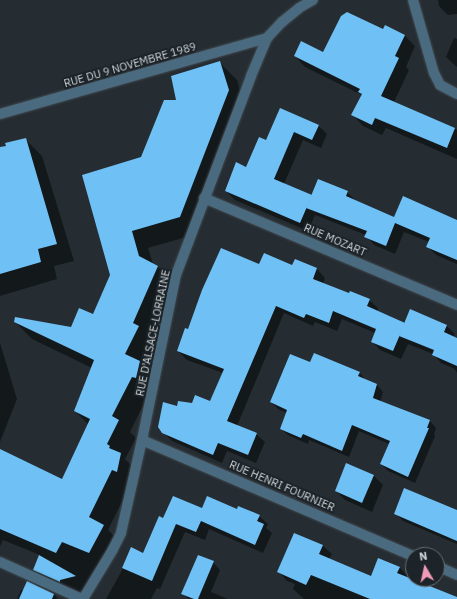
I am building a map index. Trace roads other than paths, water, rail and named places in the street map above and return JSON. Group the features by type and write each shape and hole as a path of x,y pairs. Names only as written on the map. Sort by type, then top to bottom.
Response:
{"street":[{"name":"RUE D'ALSACE-LORRAINE","path":"82,599 112,551 121,533 176,275 204,198 267,38 282,22 313,0"},
{"path":"413,0 434,73 440,85 457,94"},
{"name":"RUE DU 9 NOVEMBRE 1989","path":"0,114 267,38"},
{"name":"RUE MOZART","path":"204,198 457,305"},
{"name":"RUE HENRI FOURNIER","path":"142,440 405,553"},
{"path":"0,562 82,599"},
{"path":"445,570 457,575"}]}
